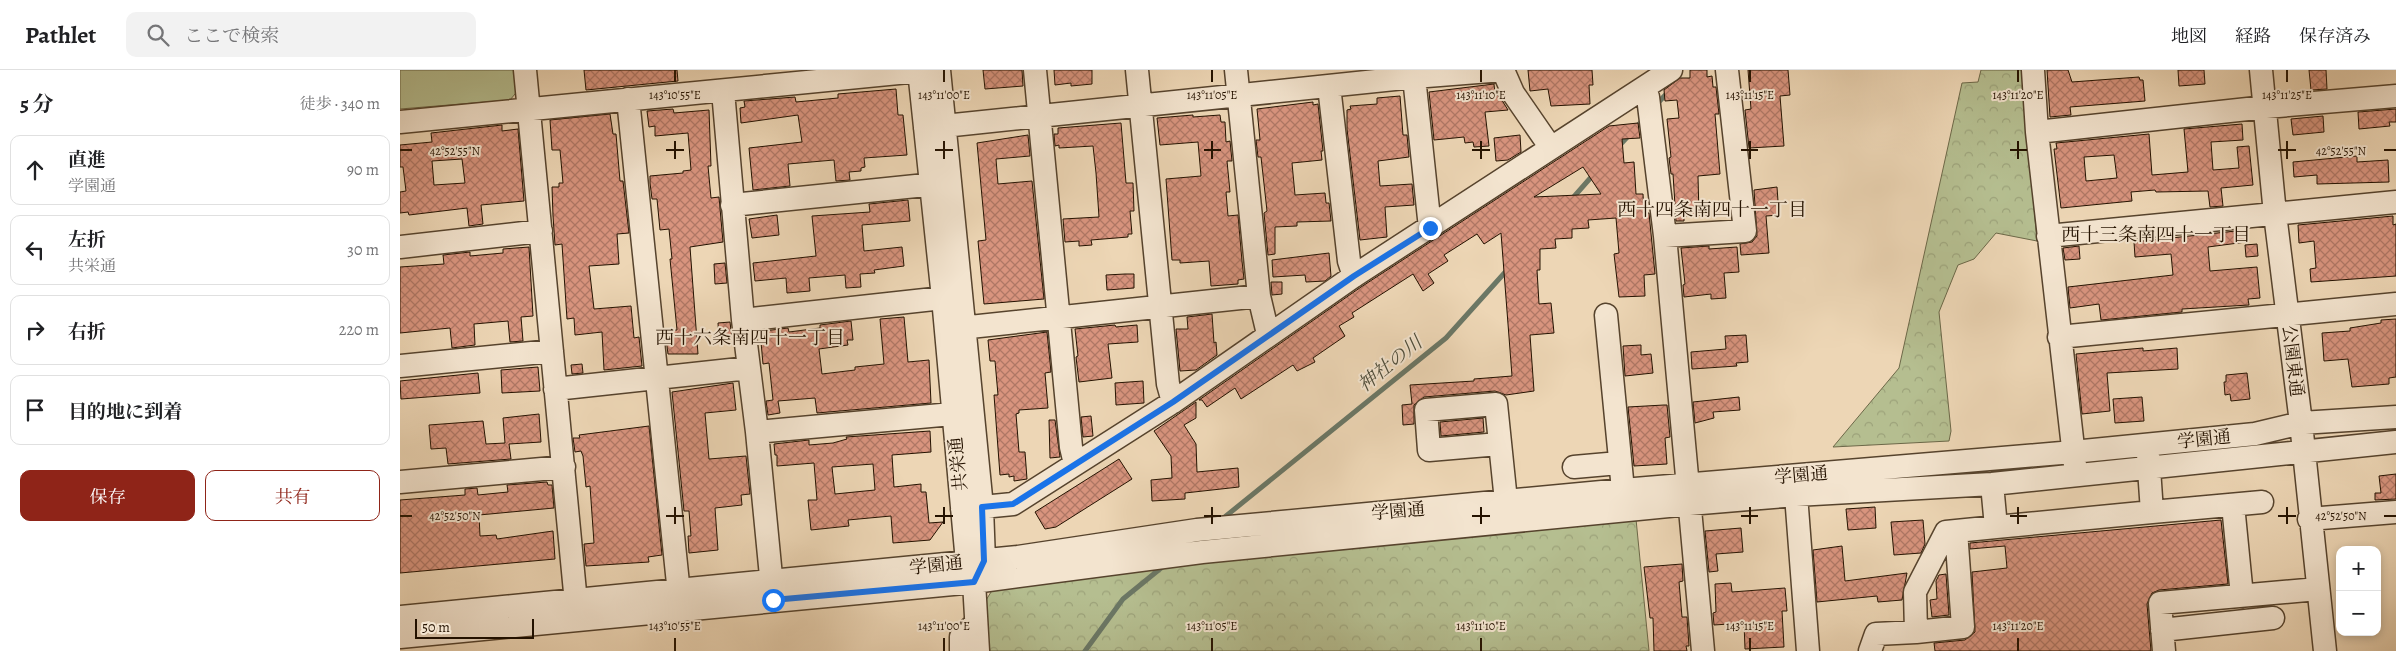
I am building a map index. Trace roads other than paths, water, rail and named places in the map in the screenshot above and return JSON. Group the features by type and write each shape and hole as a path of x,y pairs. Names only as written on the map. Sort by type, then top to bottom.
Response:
{"street":[{"path":"525,70 577,609"},
{"path":"400,122 723,91 801,76 926,70"},
{"name":"共栄通","path":"926,70 935,127 972,508 978,651"},
{"path":"1035,70 1071,447 1075,464"},
{"path":"1137,70 1168,384 1173,402"},
{"path":"1236,70 1259,296 1268,334"},
{"path":"935,127 1414,77 1503,70 1513,93 1551,148"},
{"path":"972,508 1013,504 1173,402 1268,334 1354,276 1671,70"},
{"path":"1665,236 1745,231 1728,70"},
{"path":"2033,70 2037,132 2048,236 2076,476"},
{"name":"公園東通","path":"2261,70 2275,214 2301,423 2309,519 2325,651"},
{"path":"1414,77 1430,228"},
{"path":"1329,86 1348,261 1354,276"},
{"path":"1644,88 1648,97 1665,236 1703,651"},
{"path":"723,91 743,320 758,432 772,590"},
{"path":"2037,132 2266,107 2396,96"},
{"path":"628,99 679,599"},
{"path":"732,205 940,184"},
{"name":"共栄通","path":"940,184 943,298 955,329 952,414 972,508"},
{"path":"2048,236 2396,202"},
{"path":"400,247 541,231"},
{"path":"955,329 1259,296"},
{"path":"743,320 943,298"},
{"path":"2059,337 2396,304"},
{"path":"1606,315 1623,490"},
{"path":"400,366 552,351"},
{"path":"555,389 749,368"},
{"path":"758,432 952,414"},
{"name":"学園通","path":"400,617 577,609 975,568 1202,552 1688,494 2255,434 2301,423 2396,417"},
{"name":"学園通","path":"975,568 1197,530 1623,490 1688,494 1796,495 1992,484 2396,442"},
{"path":"1499,444 1506,501"},
{"path":"2147,444 2152,512"},
{"path":"1574,467 1620,463"},
{"path":"400,482 564,467"},
{"path":"1992,484 1996,527"},
{"path":"1796,495 1808,651"},
{"path":"1916,632 1915,592 1946,532 2262,502"},
{"path":"2227,623 2233,597 2233,505"},
{"path":"2309,519 2396,512"},
{"path":"1870,651 1876,634 1963,627 1956,531"},
{"path":"2273,618 2227,623 2163,640 2160,603 2318,589"},
{"name":"学園通","path":"400,636 577,609"},
{"path":"961,651 960,637 976,624"}],"waterway":[{"name":"神社の川","path":"1656,105 1669,91"},
{"name":"神社の川","path":"1619,146 1644,119"},
{"name":"神社の川","path":"1571,200 1593,175"},
{"name":"神社の川","path":"1221,520 1446,338 1508,269"},
{"name":"神社の川","path":"1085,651 1123,599 1166,564"}],"district":[{"name":"西十四条南四十一丁目","path":"1712,210"},
{"name":"西十三条南四十一丁目","path":"2156,235"},
{"name":"西十六条南四十一丁目","path":"750,338"}]}
